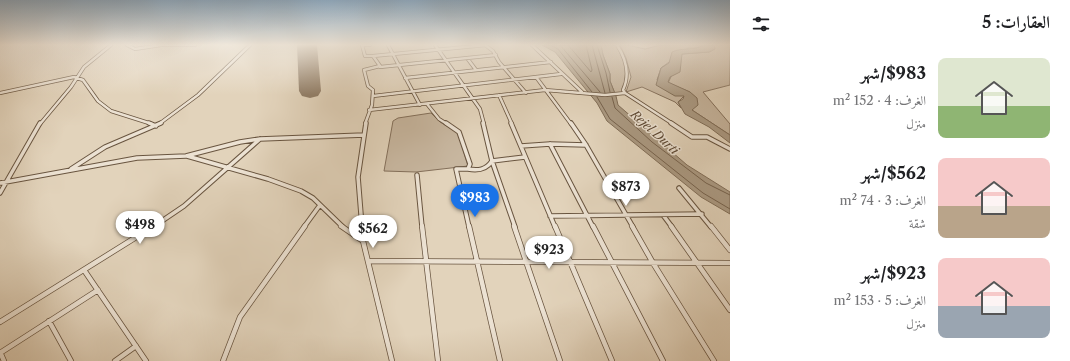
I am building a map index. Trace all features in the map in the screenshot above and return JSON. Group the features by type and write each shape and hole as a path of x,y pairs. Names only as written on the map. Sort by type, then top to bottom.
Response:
{"street":[{"path":"0,193 40,124 78,78 84,66 89,62"},
{"path":"69,171 86,158 107,146 156,126 198,96 233,62"},
{"path":"378,62 380,67"},
{"path":"396,62 420,105"},
{"path":"392,361 363,242 358,177 365,125 372,105 372,88 368,86 364,70 431,62"},
{"path":"447,62 480,109 492,161 560,361"},
{"path":"470,62 476,70"},
{"path":"501,62 526,92"},
{"path":"405,78 551,62 557,66 561,74 583,92"},
{"path":"625,62 628,76 626,86 623,90 625,93"},
{"path":"372,96 411,90 561,74"},
{"path":"536,76 548,90 586,145 653,263 714,361"},
{"path":"0,92 68,78 78,78 86,84 91,94 111,111 156,126"},
{"path":"369,110 548,90 619,94 625,93 692,137 702,135 719,141 730,149"},
{"path":"499,95 612,361"},
{"path":"427,104 439,119 459,132 470,164 468,168"},
{"path":"0,183 147,157 186,156 240,142 260,139 364,135"},
{"path":"0,322 142,234 184,206 260,139"},
{"path":"521,146 550,144 586,145"},
{"path":"550,144 663,361"},
{"path":"186,156 268,179 301,192 313,198 339,225 363,242"},
{"path":"500,361 456,169 468,168 481,170 487,167 492,161 525,157"},
{"path":"417,175 425,262 438,361"},
{"path":"680,188 730,250"},
{"path":"223,361 240,318 320,205"},
{"path":"550,216 702,214"},
{"path":"663,215 730,310"},
{"path":"368,261 730,263"},
{"path":"84,270 146,361"},
{"path":"4,361 0,353 98,290"},
{"path":"49,321 71,361"},
{"path":"115,361 136,346"}],"shaded area":[{"path":"606,62 623,62 626,78 622,89 623,92 615,94 610,81 610,74"},
{"path":"627,62 669,62 661,68 657,80 684,96 678,102 681,108 675,102 642,87 626,92 631,77"},
{"path":"678,62 730,62 730,85 703,92 730,124 730,135 692,110 690,92 668,83"},
{"path":"431,113 440,122 458,133 468,166 416,172 384,171 393,121 398,118"}],"water":[{"path":"563,62 606,62 618,105 687,165 730,192 730,214 701,197 607,121 597,103"},
{"path":"681,62 680,72 670,77 668,82 690,92 697,98 698,105 692,110 730,135 730,143 709,127 685,114 678,102 683,99 684,96 675,96 656,85 661,68 669,63"}],"runway":[{"path":"308,62 310,91"}],"water label":[{"name":"Rejel Durti","path":"655,132"}]}
